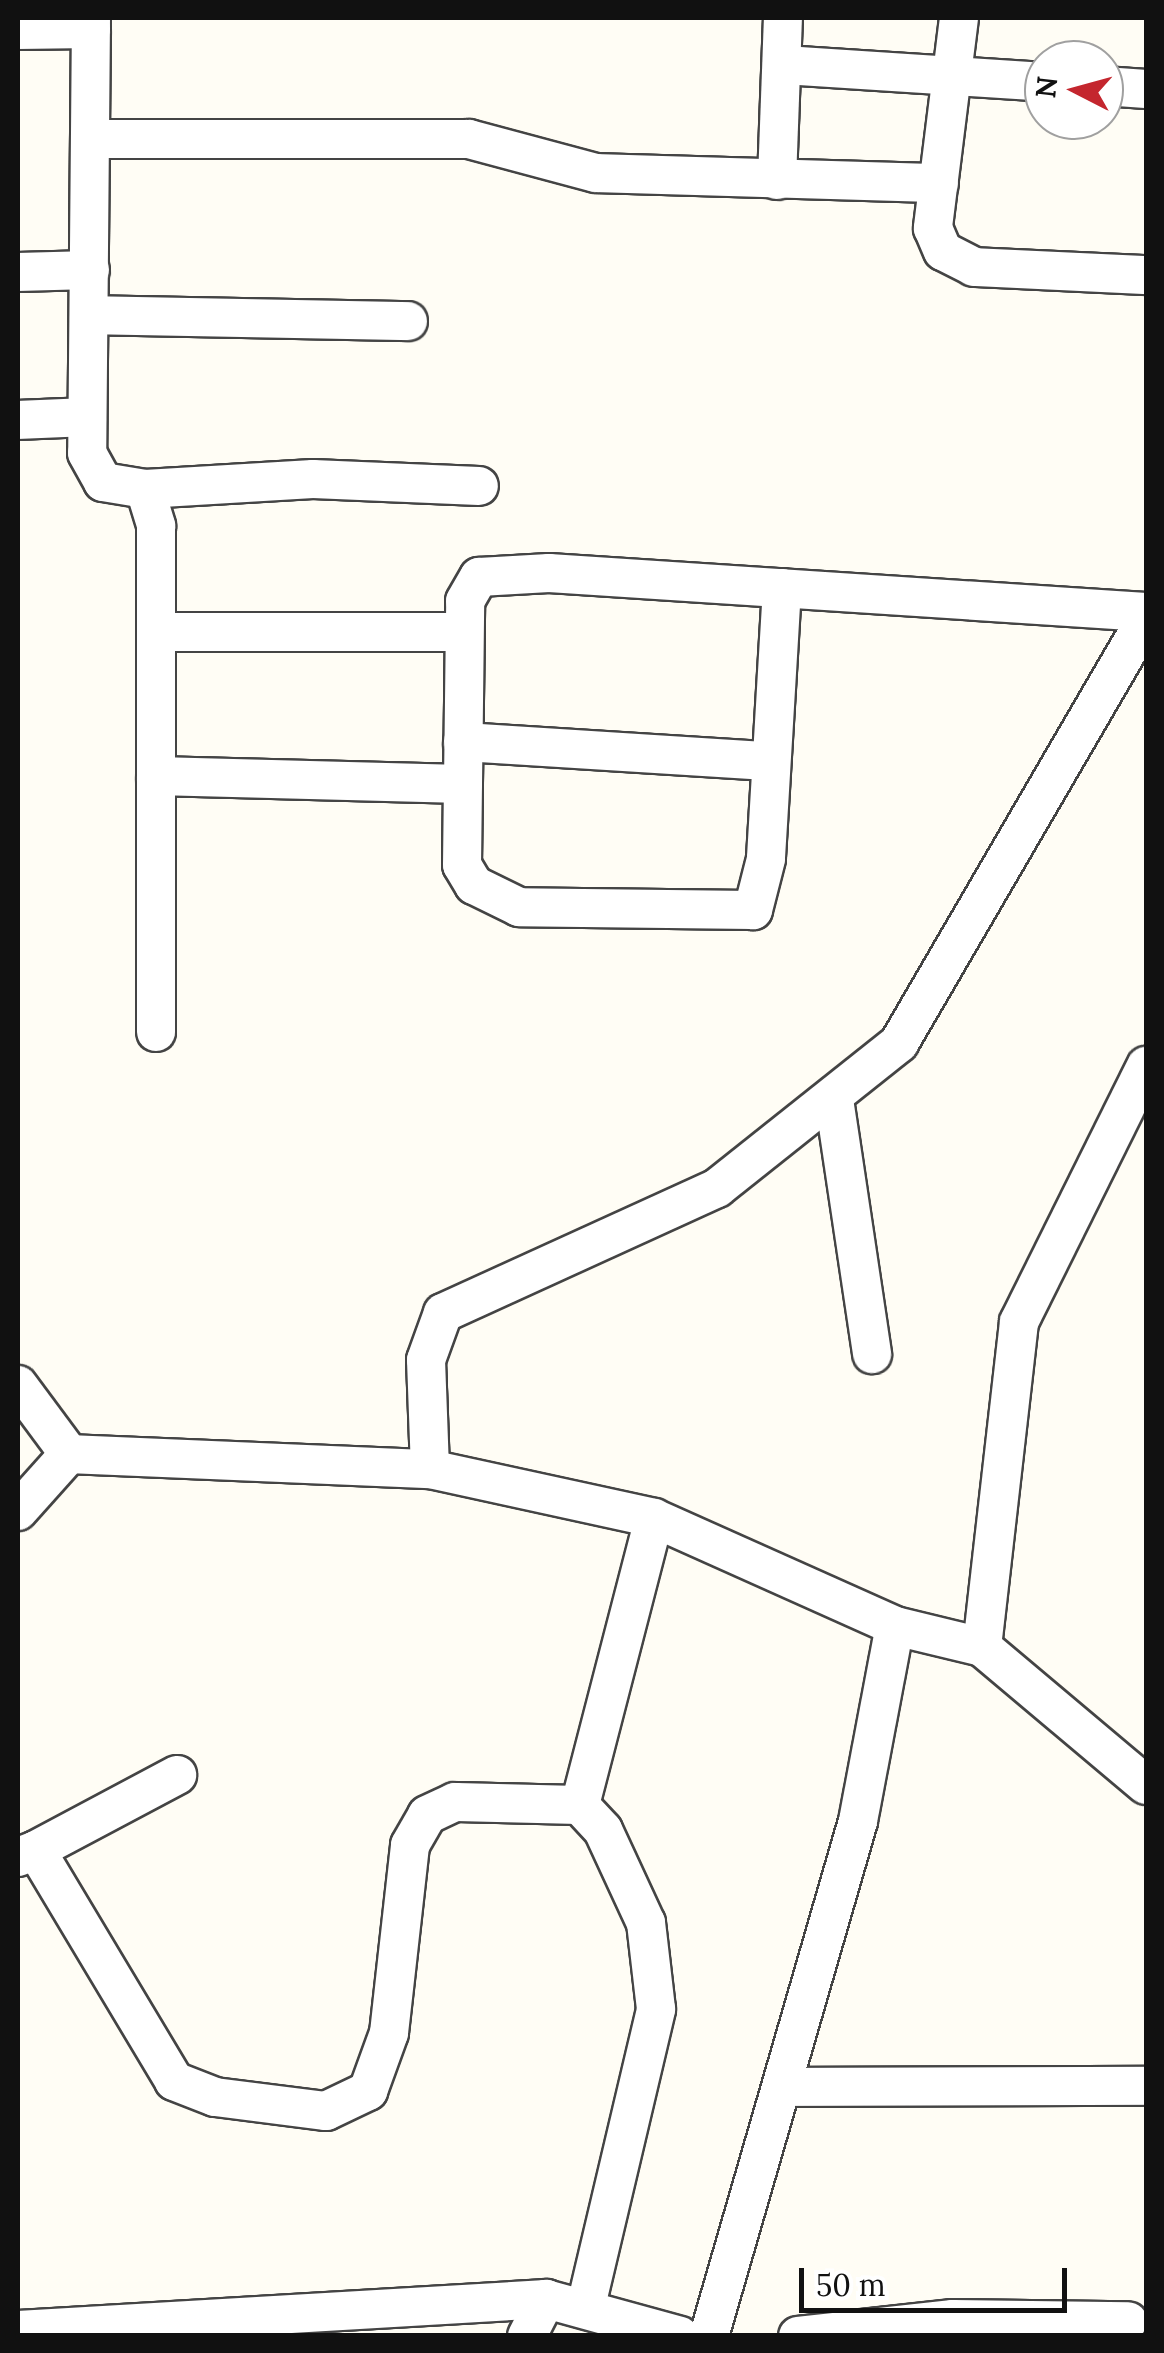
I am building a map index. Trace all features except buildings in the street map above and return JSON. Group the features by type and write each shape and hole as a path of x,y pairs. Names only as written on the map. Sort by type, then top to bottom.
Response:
{"street":[{"path":"778,180 783,18"},
{"path":"959,18 934,228 943,251 974,267 1146,276"},
{"path":"18,30 91,23 87,418 92,472 145,489 313,479 479,486"},
{"path":"784,65 1024,81"},
{"path":"92,139 468,138 596,174 939,183"},
{"path":"18,272 90,270"},
{"path":"89,315 408,321"},
{"path":"18,420 87,418"},
{"path":"145,489 156,526 156,1032"},
{"path":"430,1469 426,1360 443,1312 718,1188 834,1099 899,1042 948,971 1146,615 782,588 479,577 465,601 462,865 501,901 724,914 753,910 762,889 782,588"},
{"path":"156,632 464,632"},
{"path":"463,742 768,761"},
{"path":"156,776 463,784"},
{"path":"982,1647 1019,1322 1146,1066"},
{"path":"834,1099 872,1354"},
{"path":"18,1385 69,1454"},
{"path":"69,1454 430,1469 654,1518 894,1626 982,1647 1146,1785"},
{"path":"18,1511 69,1454"},
{"path":"580,1806 654,1518"},
{"path":"709,2336 858,1821 894,1626"},
{"path":"177,1775 27,1853 174,2081 215,2097 326,2111 368,2090 389,2032 410,1845 427,1815 456,1802 580,1806 603,1830 646,1923 656,2009 586,2306"},
{"path":"783,2087 1146,2086"},
{"path":"528,2336 546,2298"},
{"path":"18,2330 546,2298 586,2306 680,2336"},
{"path":"798,2336 953,2319 1128,2321"}]}
